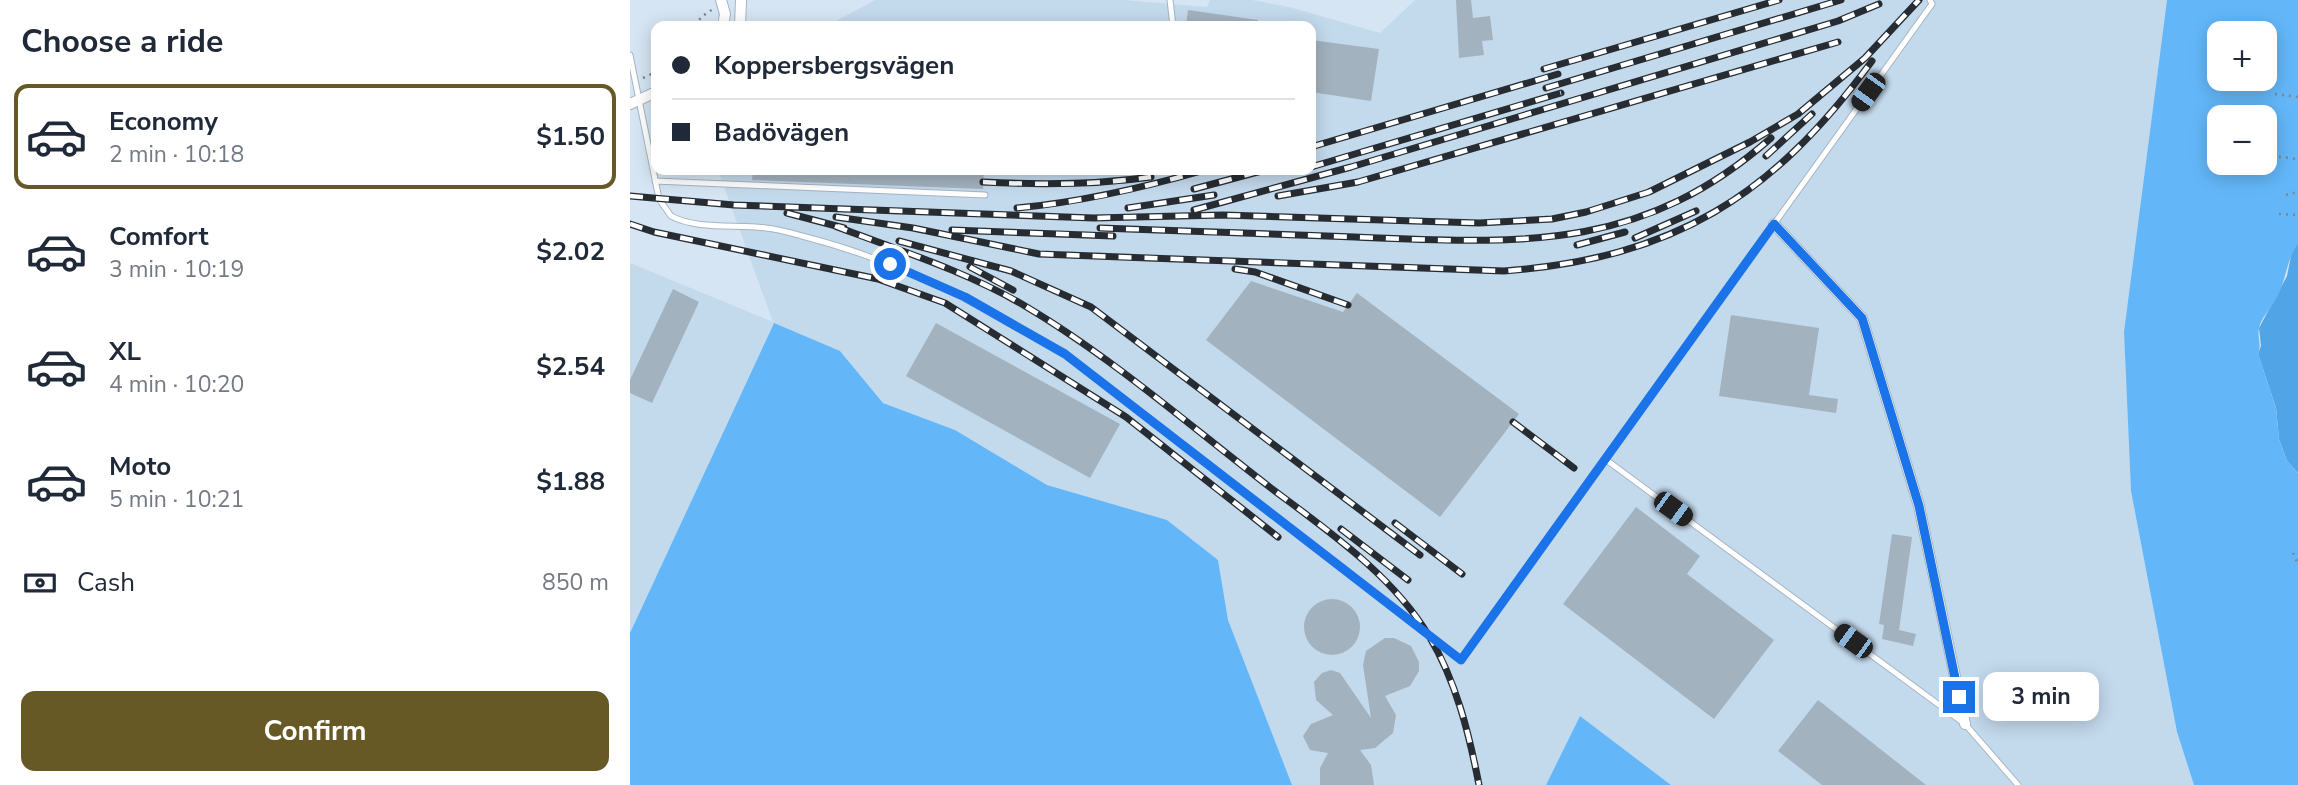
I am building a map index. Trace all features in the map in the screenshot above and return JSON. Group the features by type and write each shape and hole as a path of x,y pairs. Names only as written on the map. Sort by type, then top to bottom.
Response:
{"street":[{"path":"721,0 724,21"},
{"path":"740,21 741,0"},
{"path":"634,103 651,94"},
{"path":"1774,224 1862,318 1919,506 1965,724"}],"lane":[{"path":"1170,0 1172,21"},
{"path":"653,175 662,206 676,219 768,228 836,245 937,283 1065,354 1461,660 1932,5 1930,0"},
{"path":"630,55 634,103 651,166"},
{"path":"655,181 985,195"},
{"path":"1605,459 1965,724 2018,785"}],"path":[{"path":"2276,94 2298,97"},
{"path":"2277,157 2298,159"},
{"path":"2286,195 2298,192"},
{"path":"2279,214 2298,215"},
{"path":"2293,553 2298,564"}],"shaded area":[{"path":"875,0 1123,0 1207,7 1210,0 1252,0 1289,7 1380,33 1415,0 2167,0 2124,332 2131,491 2177,732 2194,785 1671,785 1580,716 1546,785 1292,785 1228,620 1218,560 1167,520 1047,485 955,430 883,403 840,351 773,324 630,633 630,263 773,322 720,175 1316,175 1316,21 836,21"},
{"path":"2167,0 2298,0 2298,244 2279,292 2260,324 2258,354 2276,408 2279,439 2287,461 2298,473 2298,785 2194,785 2177,732 2131,491 2124,332"},
{"path":"2298,243 2298,473 2287,461 2279,439 2276,408 2258,354 2261,346 2259,328 2287,276 2292,251"},
{"path":"774,323 840,351 883,403 955,430 1047,485 1167,520 1218,560 1228,620 1292,785 630,785 630,633"},
{"path":"1580,716 1671,785 1546,785"}],"building":[{"path":"1456,0 1471,0 1473,18 1490,16 1493,40 1482,41 1484,55 1459,58"},
{"path":"1188,10 1258,20 1258,21 1187,21"},
{"path":"1316,41 1379,49 1371,101 1316,93"},
{"path":"752,175 984,175 983,189 752,180"},
{"path":"1251,281 1343,312 1357,293 1519,414 1440,517 1206,340"},
{"path":"673,289 699,302 652,403 630,393 630,380"},
{"path":"1731,315 1819,328 1809,395 1838,399 1836,413 1719,396"},
{"path":"936,323 1120,424 1090,478 906,376"},
{"path":"1636,507 1700,556 1687,574 1774,640 1714,719 1563,604"},
{"path":"1892,534 1912,537 1899,630 1916,634 1913,646 1882,639 1884,625 1879,624"},
{"path":"1332,599 1343,601 1352,607 1358,616 1358,638 1352,647 1343,653 1332,655 1321,653 1312,647 1306,638 1304,627 1306,616 1312,607 1321,601"},
{"path":"1385,638 1394,638 1411,646 1419,662 1419,671 1410,686 1385,696 1396,715 1393,733 1375,748 1360,750 1371,765 1374,785 1320,785 1320,768 1328,753 1310,750 1303,736 1311,724 1333,715 1316,700 1314,682 1322,673 1331,670 1340,673 1371,718 1363,665 1366,651"},
{"path":"1818,700 1926,785 1822,785 1778,751"}],"railway":[{"path":"1544,69 1779,0"},
{"path":"1546,88 1841,0"},
{"path":"630,196 734,205 1094,218 1223,215 1479,223 1552,219 1586,212 1649,192 1750,142 1798,114 1865,58 1919,0"},
{"path":"1194,210 1351,167 1838,21 1879,4"},
{"path":"1278,196 1358,182 1838,42"},
{"path":"836,217 913,228 1039,254 1504,271 1565,264 1619,252 1669,235 1714,212 1756,184 1796,149 1834,109 1872,61"},
{"path":"1316,146 1558,74"},
{"path":"1316,166 1561,93"},
{"path":"1766,156 1812,114"},
{"path":"1100,228 1470,240 1523,239 1575,233 1624,222 1673,203 1722,176 1771,138"},
{"path":"1017,208 1112,193 1187,175"},
{"path":"1194,189 1246,175"},
{"path":"983,182 1067,184 1151,177"},
{"path":"1128,208 1214,195"},
{"path":"1635,238 1696,211"},
{"path":"787,213 844,228"},
{"path":"630,224 654,232 878,279 945,303 1126,417 1278,537"},
{"path":"835,226 979,282 1057,326 1149,392 1356,553 1396,592 1429,636 1447,671 1460,708 1479,785"},
{"path":"952,230 1113,236"},
{"path":"1577,245 1625,232"},
{"path":"899,241 1011,271 1091,307 1420,555"},
{"path":"970,267 1013,290"},
{"path":"1235,269 1255,272 1348,305"},
{"path":"1513,422 1574,468"},
{"path":"1395,523 1462,574"},
{"path":"1341,529 1408,580"}],"route":[{"path":"890,264 965,297 1065,354 1461,660 1774,224 1862,318 1919,506 1959,697"}]}
